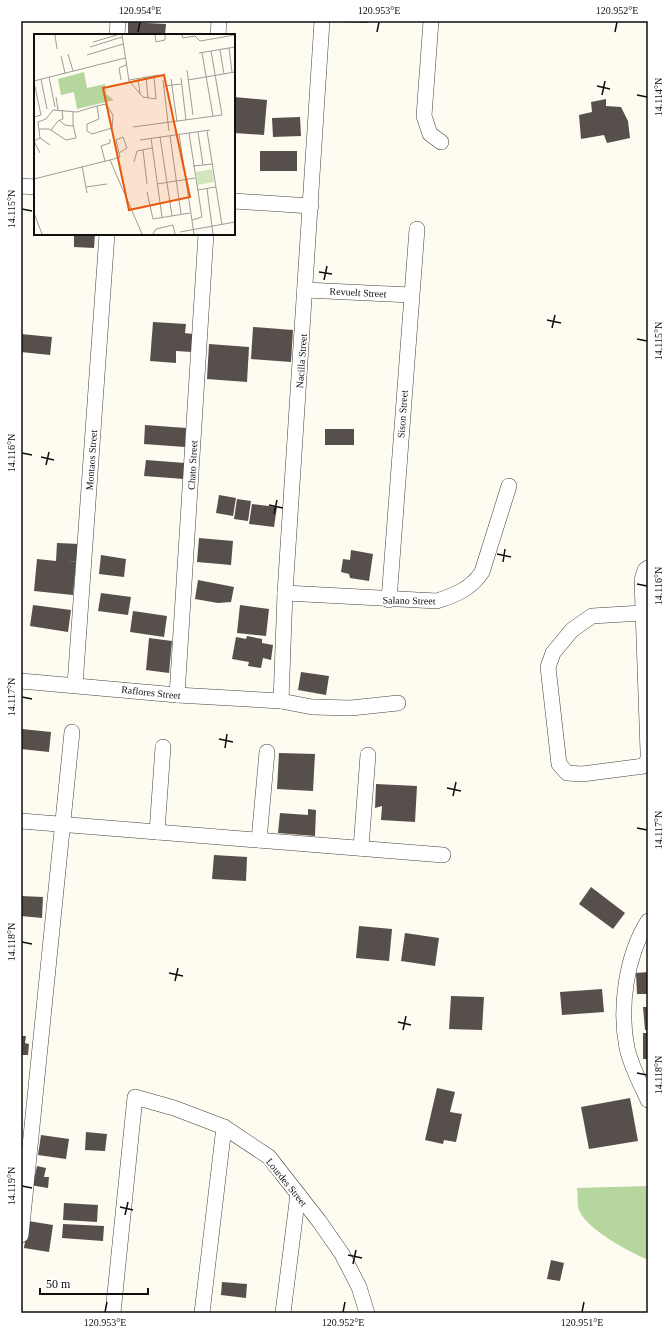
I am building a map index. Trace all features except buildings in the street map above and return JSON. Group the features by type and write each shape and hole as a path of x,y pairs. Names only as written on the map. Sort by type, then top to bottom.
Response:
{"street":[{"path":"117,34 118,21"},
{"path":"218,34 219,21"},
{"name":"Nacilla Street","path":"281,701 285,593 306,290 322,21"},
{"path":"431,21 424,116 430,134 441,142"},
{"path":"21,186 34,187"},
{"path":"235,201 311,206"},
{"name":"Sison Street","path":"389,600 417,229"},
{"name":"Montaos Street","path":"75,685 107,235"},
{"name":"Chato Street","path":"178,695 206,235"},
{"name":"Revuelt Street","path":"306,290 411,295"},
{"name":"Salano Street","path":"285,593 389,600 437,601 458,594 476,581 482,572 509,486"},
{"path":"648,568 645,570 642,580 648,752"},
{"path":"642,613 592,616 572,630 553,653 548,667 559,764 567,773 582,774 644,766 648,759"},
{"name":"Raflores Street","path":"21,681 178,695 281,701 312,707 343,708 398,704"},
{"path":"21,1225 72,732"},
{"path":"157,832 163,747"},
{"path":"259,840 267,752"},
{"path":"361,848 368,755"},
{"path":"21,821 443,855"},
{"path":"648,921 643,929 631,964 624,996 627,1049 648,1100"},
{"name":"Lourdes Street","path":"113,1313 135,1097 174,1108 224,1127 269,1157 342,1254 359,1287 367,1313"},
{"path":"202,1313 224,1127"},
{"path":"283,1313 298,1194"}],"green space":[{"path":"648,1186 648,1260 609,1239 590,1225 579,1210 577,1188"}]}
